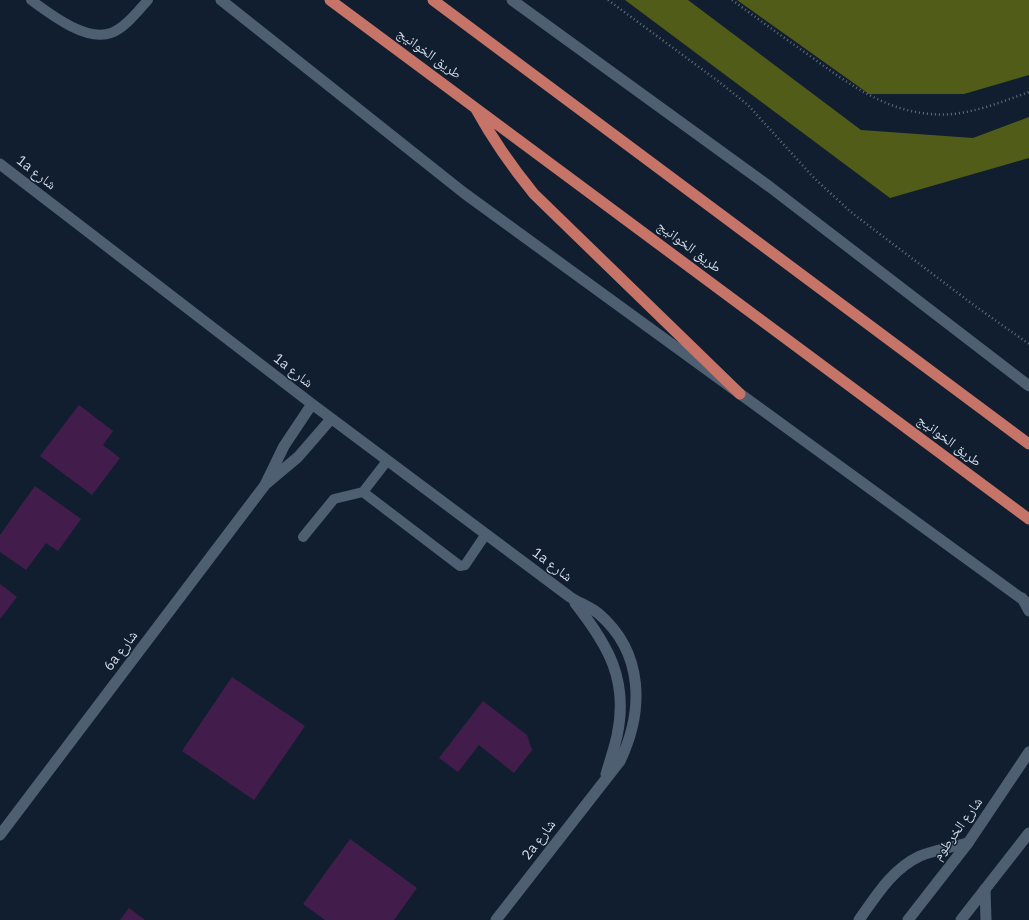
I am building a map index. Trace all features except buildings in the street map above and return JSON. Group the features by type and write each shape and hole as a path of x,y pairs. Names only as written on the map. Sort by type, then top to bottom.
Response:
{"highway":[{"name":"طريق الخوانيج","path":"330,0 474,105 1029,520"},
{"path":"433,0 1029,444"},
{"path":"474,105 491,137 534,194 740,394"}],"street":[{"path":"221,0 464,193 1025,601 1029,611"},
{"path":"512,0 770,187 1029,386"},
{"name":"1a شارع","path":"0,164 330,418 570,597 599,614 612,628 623,646 633,668"},
{"name":"6a شارع","path":"0,835 265,485 284,446 312,404"},
{"name":"6a شارع","path":"265,485 298,457 330,418"},
{"name":"1a شارع","path":"570,597 604,643 616,673"},
{"name":"2a شارع","path":"496,920 620,761 628,743 634,723 636,704 633,668"},
{"name":"2a شارع","path":"605,779 617,736 619,721 619,689 616,673"},
{"name":"شارع الخرطوم","path":"908,920 968,843 1029,752"},
{"path":"1017,769 1029,763"},
{"path":"961,920 1029,833"},
{"path":"859,920 884,885 901,868 922,856 968,843"},
{"path":"985,889 986,920"}],"lane":[{"path":"30,0 58,20 78,29 98,35 111,33 126,23 148,0"},
{"path":"303,536 334,499 363,492 387,460"},
{"path":"363,492 460,566 465,565 486,534"}],"path":[{"path":"608,0 636,19 748,104 814,178 852,213 975,306 1029,344"},
{"path":"732,0 850,85 888,105 917,112 953,114 974,110 1029,92"}],"green space":[{"path":"625,0 688,0 861,130 973,138 1029,117 1029,158 890,198"},
{"path":"737,0 1029,0 1029,75 964,94 869,94"}]}
